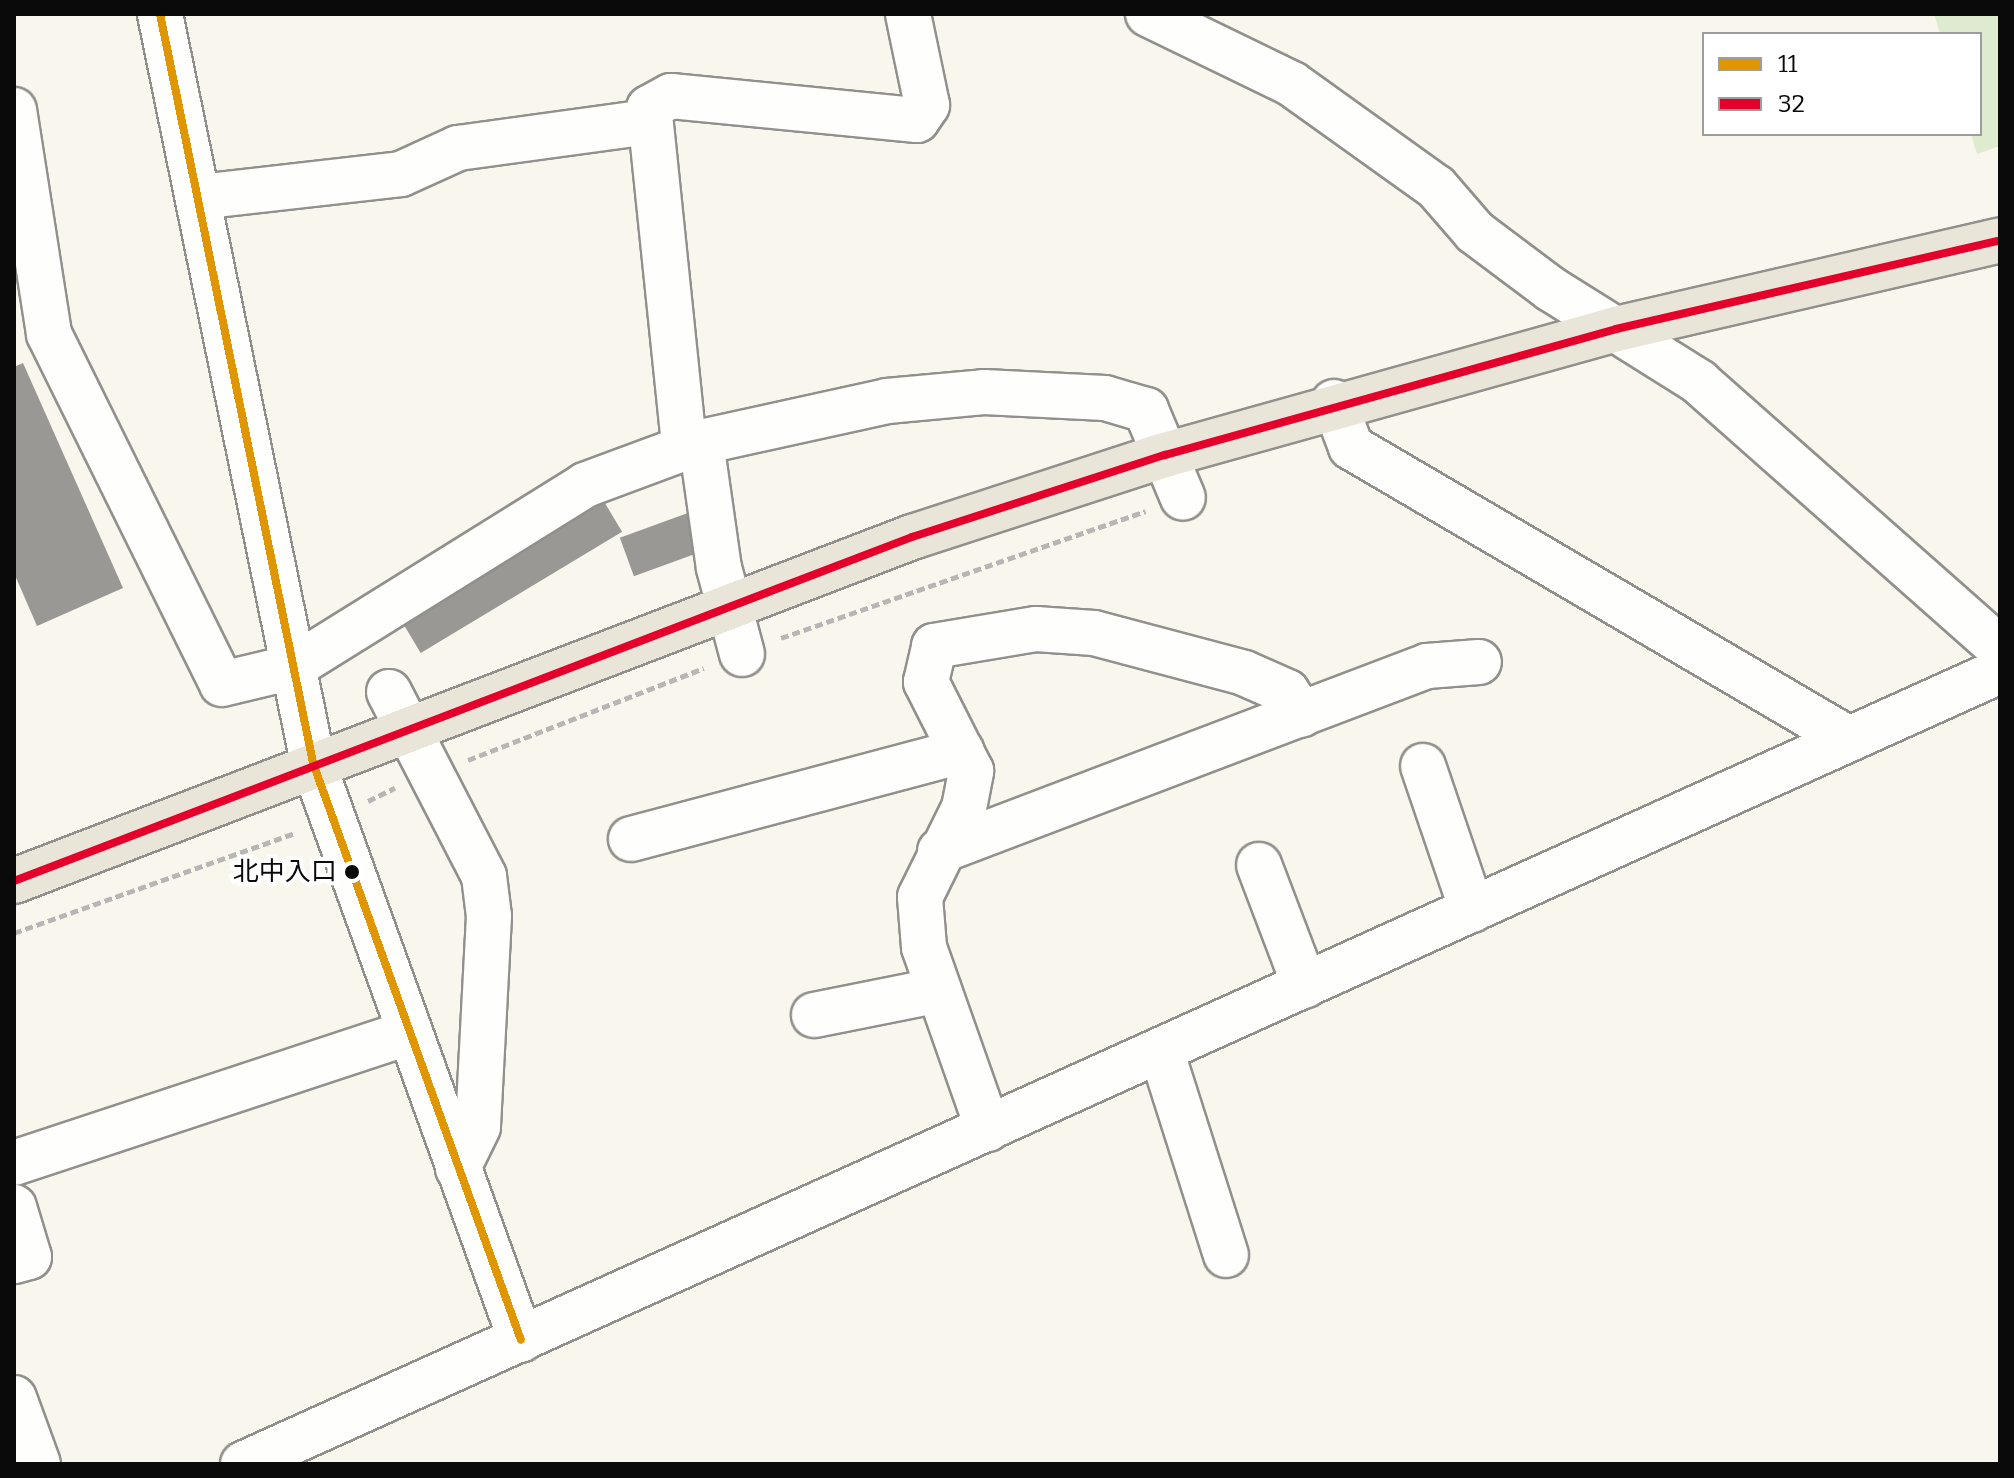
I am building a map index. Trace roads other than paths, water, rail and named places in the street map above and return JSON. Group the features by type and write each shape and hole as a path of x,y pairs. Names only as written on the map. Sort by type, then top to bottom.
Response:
{"main road":[{"path":"14,881 313,763 411,729 729,606 1165,455 1334,402 1616,329 2000,240"}],"street":[{"path":"160,14 313,763 332,826 521,1340"},
{"path":"742,654 692,443 647,122 649,108 671,96 917,120 927,105 908,14"},
{"path":"1148,14 1292,84 1436,187 1475,232 1551,289 1699,382 2000,648"},
{"path":"14,110 32,337 222,684 293,667 585,485 692,443 887,401 1059,393 1146,410 1183,498"},
{"path":"199,197 401,174 458,148 647,122"},
{"path":"1334,402 1351,447 1849,739"},
{"path":"988,1129 924,947 920,897 940,851 964,808 971,771 926,682 934,646 1036,629 1094,633 1244,673 1287,692 1302,715"},
{"path":"940,851 1427,666 1479,662"},
{"path":"243,1464 2000,671"},
{"path":"389,692 411,729 484,876 489,916 478,1127 458,1168"},
{"path":"631,839 961,751"},
{"path":"1423,766 1472,910"},
{"path":"1259,865 1305,986"},
{"path":"814,1015 939,990"},
{"path":"14,1163 408,1033"},
{"path":"1161,1050 1226,1255"},
{"path":"14,1207 29,1257 14,1261"},
{"path":"14,1398 38,1464"}],"place":[{"name":"北中入口","path":"352,872"}]}
